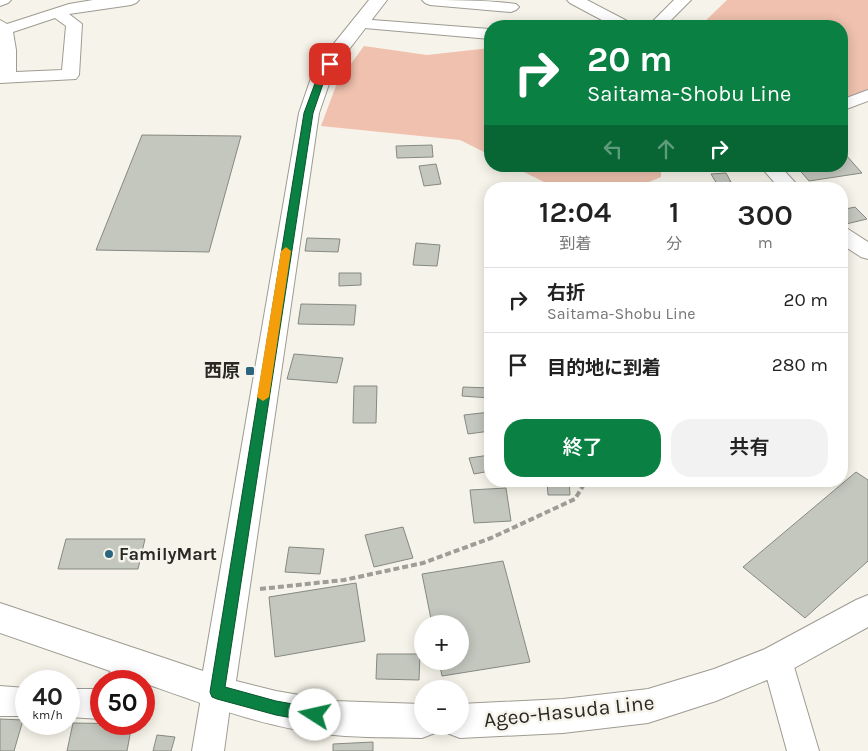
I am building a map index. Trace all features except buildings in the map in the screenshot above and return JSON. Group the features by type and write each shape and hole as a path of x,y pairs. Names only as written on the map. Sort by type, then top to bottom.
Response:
{"main road":[{"path":"217,692 234,592 269,355 309,113 321,78 339,50 378,0"},
{"name":"Ageo-Hasuda Line","path":"469,721 562,716 648,706 716,686 777,660 868,610"},
{"path":"0,618 121,670"},
{"path":"155,678 217,692 276,708 334,718 414,721"}],"street":[{"path":"57,12 74,24 70,75 3,78 8,47 2,28 74,7 131,0"},
{"path":"430,0 511,9"},
{"path":"575,0 602,5 618,20"},
{"path":"662,20 683,0"},
{"path":"359,24 484,34"},
{"path":"848,103 868,95"},
{"path":"775,172 784,182"},
{"path":"848,239 868,252"},
{"path":"777,660 803,751"},
{"path":"208,751 217,692"},
{"path":"0,701 15,702"}],"path":[{"path":"234,592 344,580 423,563 491,538 575,498 582,487"}],"shaded area":[{"path":"727,0 868,0 868,97 848,102 848,20 706,20"},
{"path":"364,46 427,55 484,49 484,152 460,140 321,126 337,83"},
{"path":"524,172 661,172 661,177 649,182 544,182"}],"slow traffic":[{"path":"263,397 286,251"}],"place":[{"name":"西原","path":"250,371"},
{"name":"FamilyMart","path":"109,554"}],"route":[{"path":"315,715 276,708 217,692 234,592 269,355 309,113 321,78 330,64"}]}
